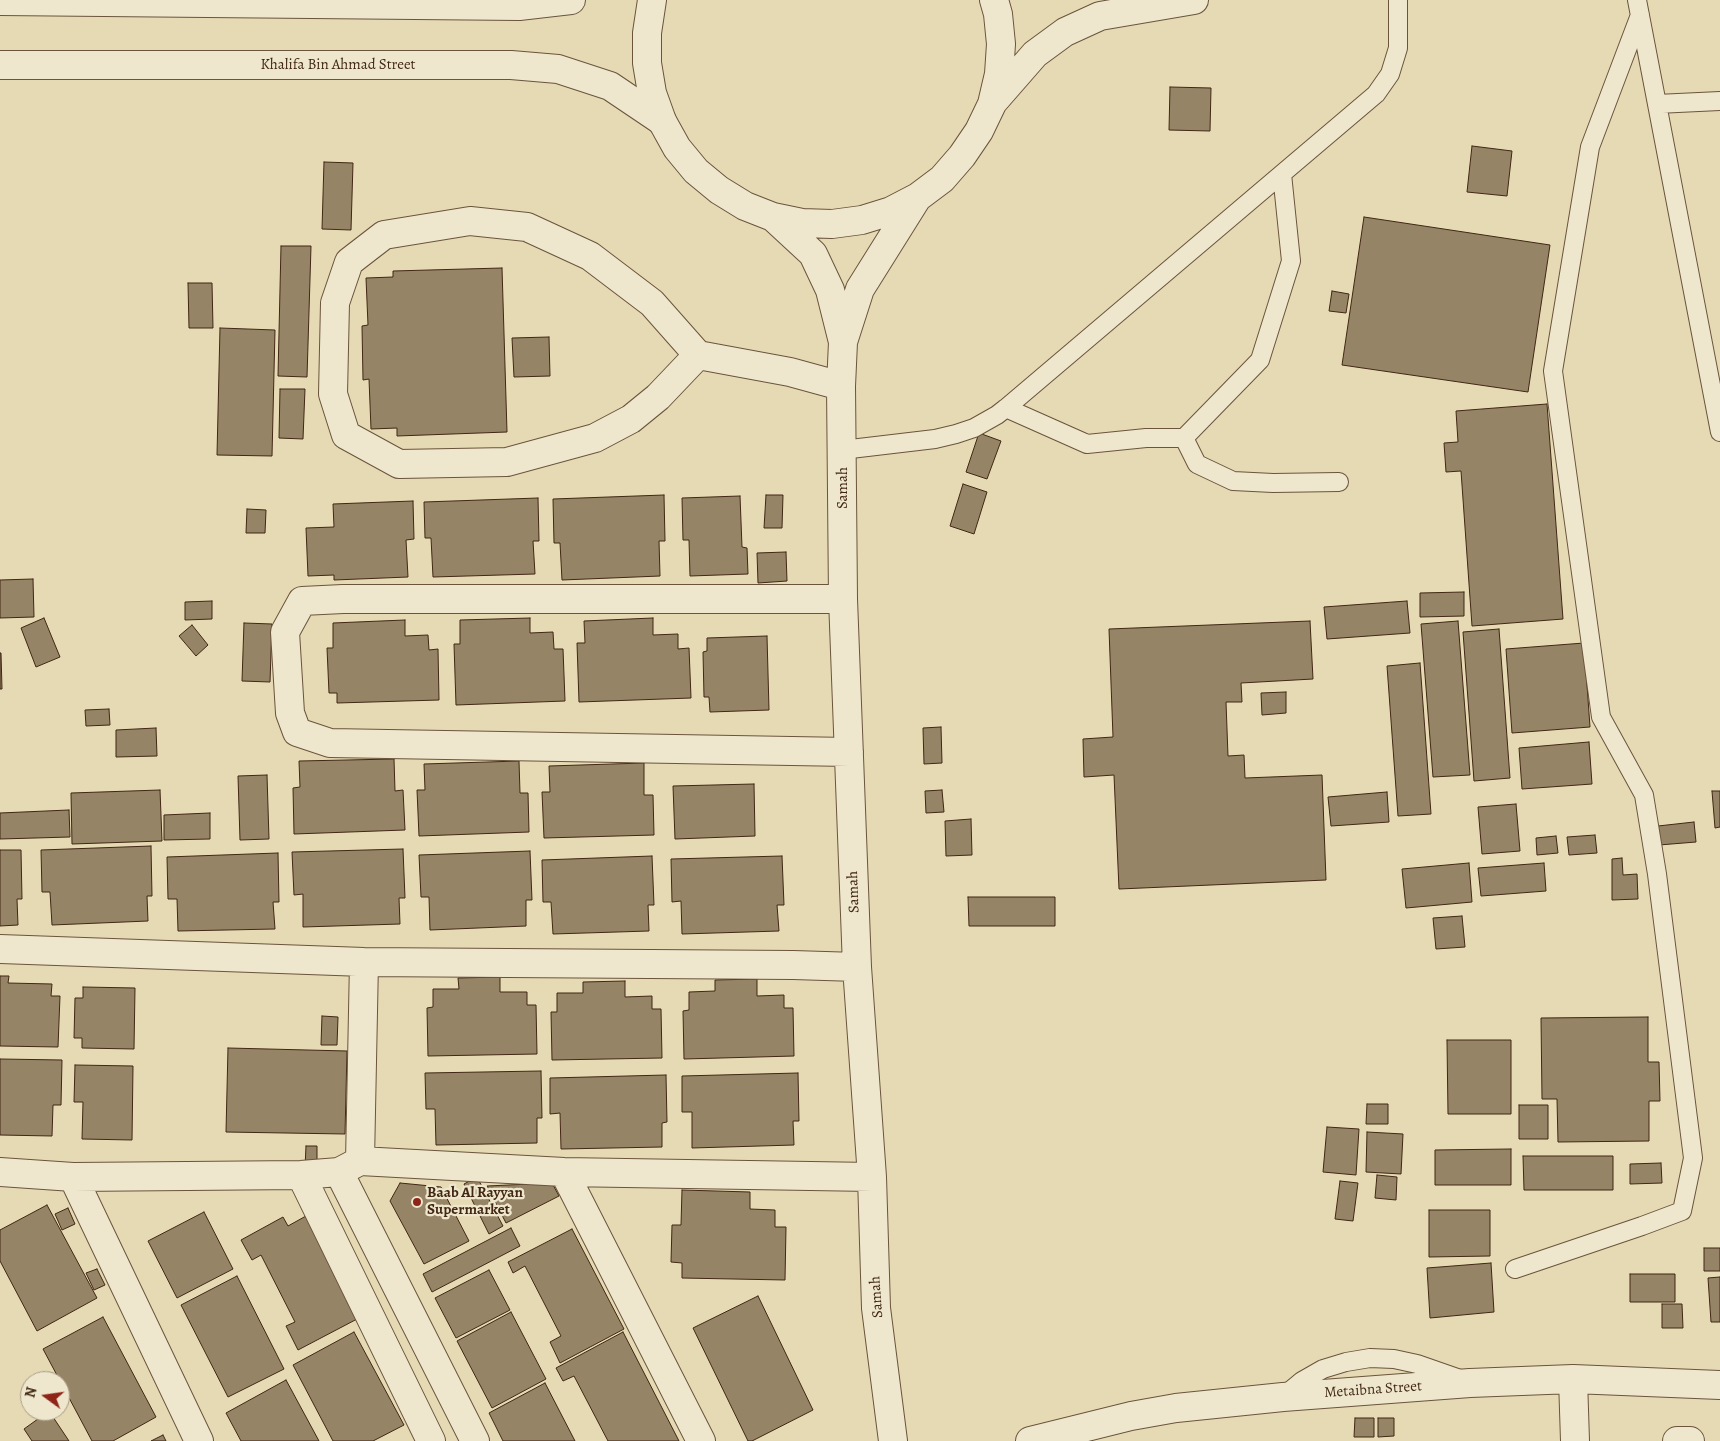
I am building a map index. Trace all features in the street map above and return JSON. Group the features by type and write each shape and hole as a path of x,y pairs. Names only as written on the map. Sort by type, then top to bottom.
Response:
{"street":[{"path":"0,2 519,6 571,0"},
{"path":"652,0 647,33 647,63 652,93 662,121 677,148 702,176 719,190 745,206 773,217 802,223 832,224 862,220 891,211 918,197 942,179 962,156 979,131 992,104 999,74 1001,44 998,14 994,0"},
{"path":"992,104 1035,54 1065,32 1100,16 1194,0"},
{"name":"Khalifa Bin Ahmad Street","path":"0,64 501,65 558,69 610,86 662,121"},
{"name":"Samah","path":"893,1441 876,1308 872,1177 857,967 843,598 841,386 843,342 860,288 918,197"},
{"name":"Samah","path":"773,217 813,254 830,290 843,342"},
{"path":"698,355 658,397 632,419 596,438 507,462 399,464 346,435 333,394 334,303 349,262 384,235 470,222 527,227 590,256 652,303 698,355 790,372 841,386"},
{"path":"843,598 343,599 302,601 285,632 290,713 297,732 330,742 849,752"},
{"path":"0,949 364,962 857,967"},
{"path":"364,962 350,1166 475,1441"},
{"path":"0,1172 73,1177 301,1175 350,1166 872,1177"},
{"path":"564,1172 701,1441"},
{"path":"301,1175 431,1441"},
{"path":"73,1177 199,1441"},
{"path":"1573,1379 1575,1441"},
{"name":"Metaibna Street","path":"1030,1441 1065,1437 1131,1416 1176,1408 1283,1397 1470,1383 1573,1379 1720,1385"},
{"path":"1677,1441 1690,1441"}],"lane":[{"path":"842,450 935,439 956,434 974,428 1006,408 1376,94 1390,74 1398,48 1398,0"},
{"path":"1639,7 1720,432"},
{"path":"1515,1269 1682,1211 1693,1158 1657,874 1644,795 1601,718 1552,371 1590,148 1639,7"},
{"path":"1658,104 1720,101"},
{"path":"1006,408 1088,444 1146,438 1184,438 1260,360 1291,261 1282,174"},
{"path":"1184,438 1198,464 1233,481 1273,483 1339,482"}],"building":[{"path":"1170,87 1211,88 1210,131 1169,130"},
{"path":"1472,146 1512,151 1507,196 1467,192"},
{"path":"324,162 353,163 351,230 322,229"},
{"path":"1364,217 1550,245 1528,392 1342,365"},
{"path":"281,246 311,246 307,377 278,376"},
{"path":"502,268 507,432 397,436 397,428 371,429 369,379 363,380 362,326 368,325 366,278 393,277 393,271"},
{"path":"188,283 212,283 213,328 189,328"},
{"path":"1332,291 1349,294 1346,313 1329,311"},
{"path":"220,328 275,330 272,456 217,455"},
{"path":"549,337 550,376 514,377 512,338"},
{"path":"280,389 305,389 303,439 279,438"},
{"path":"1547,404 1563,619 1472,626 1461,471 1446,472 1444,443 1458,442 1456,411"},
{"path":"979,433 1001,441 987,479 966,472"},
{"path":"963,484 987,492 974,534 950,526"},
{"path":"664,495 665,541 659,541 660,576 562,580 560,543 554,543 553,499"},
{"path":"766,495 783,495 782,528 764,528"},
{"path":"740,496 742,547 747,548 748,574 690,576 689,540 683,540 682,498"},
{"path":"538,498 539,541 533,541 535,574 433,577 431,538 425,538 424,502"},
{"path":"413,501 414,539 406,540 408,577 334,580 334,575 308,576 306,528 334,527 333,504"},
{"path":"247,509 266,510 265,533 246,533"},
{"path":"786,552 787,581 758,583 757,553"},
{"path":"33,579 34,617 0,618 0,580"},
{"path":"1464,592 1464,616 1420,617 1420,593"},
{"path":"212,601 212,619 185,620 185,602"},
{"path":"1407,601 1410,633 1327,639 1324,607"},
{"path":"44,618 60,657 36,667 21,628"},
{"path":"530,618 530,633 553,632 554,649 563,649 565,701 456,705 454,644 460,644 460,620"},
{"path":"653,618 653,635 678,634 678,649 689,648 691,698 579,702 577,643 585,643 584,621"},
{"path":"405,620 405,636 428,635 429,650 438,649 439,700 337,703 337,693 329,693 327,648 333,648 333,623"},
{"path":"1310,621 1313,679 1241,683 1242,702 1226,702 1228,756 1244,755 1245,778 1322,775 1326,880 1119,889 1114,775 1084,777 1083,739 1113,737 1109,629"},
{"path":"1458,621 1470,775 1433,777 1421,624"},
{"path":"244,623 272,624 270,682 242,681"},
{"path":"192,625 208,645 196,656 179,636"},
{"path":"1499,629 1510,778 1474,781 1463,632"},
{"path":"767,636 769,710 710,712 709,697 704,697 703,652 707,651 707,638"},
{"path":"1584,643 1590,727 1512,733 1506,649"},
{"path":"1,653 2,689 0,689"},
{"path":"1420,663 1431,814 1398,816 1387,666"},
{"path":"1286,692 1286,713 1262,715 1261,693"},
{"path":"109,709 110,725 86,726 85,710"},
{"path":"941,727 942,763 924,764 923,728"},
{"path":"156,728 157,756 116,757 116,730"},
{"path":"1589,742 1592,784 1522,789 1519,748"},
{"path":"394,759 395,791 403,790 405,830 294,834 293,788 300,787 299,761"},
{"path":"519,761 520,793 528,793 529,832 419,836 417,790 425,790 424,764"},
{"path":"644,763 644,795 653,795 654,835 544,838 542,792 550,792 549,766"},
{"path":"267,775 269,839 240,840 238,776"},
{"path":"754,784 755,836 675,839 673,786"},
{"path":"160,790 162,841 72,844 71,793"},
{"path":"942,790 944,812 926,813 925,791"},
{"path":"1712,791 1720,791 1720,827 1715,828"},
{"path":"1387,792 1389,822 1331,826 1328,797"},
{"path":"1516,804 1520,851 1482,854 1478,807"},
{"path":"69,810 70,837 0,839 0,813"},
{"path":"210,813 210,839 164,840 164,815"},
{"path":"971,819 972,855 946,856 945,821"},
{"path":"1694,822 1696,842 1659,845 1658,826"},
{"path":"1595,835 1597,853 1569,855 1567,837"},
{"path":"1556,836 1558,853 1537,855 1536,838"},
{"path":"151,846 152,896 147,896 148,921 52,925 50,892 42,892 41,850"},
{"path":"403,849 405,898 399,898 400,924 303,927 303,894 294,895 292,852"},
{"path":"0,850 21,850 22,899 17,899 18,925 0,926"},
{"path":"530,851 532,900 526,900 526,926 430,930 429,897 421,897 419,855"},
{"path":"278,853 279,902 273,902 275,929 178,931 177,899 168,899 167,857"},
{"path":"652,856 654,905 648,905 649,931 553,934 551,902 543,902 542,860"},
{"path":"782,856 784,905 777,905 779,931 682,934 681,901 672,902 671,859"},
{"path":"1622,858 1623,875 1637,874 1638,899 1612,900 1612,859"},
{"path":"1469,863 1472,902 1406,908 1402,869"},
{"path":"1544,863 1546,891 1481,896 1478,868"},
{"path":"968,897 1055,897 1055,926 969,926"},
{"path":"1462,916 1465,947 1436,949 1433,918"},
{"path":"0,976 9,976 8,983 52,984 51,996 60,996 58,1047 0,1046"},
{"path":"500,977 500,992 527,992 527,1005 536,1005 537,1054 428,1056 427,1008 433,1007 433,989 459,989 458,978"},
{"path":"757,979 757,996 784,995 784,1008 793,1008 794,1056 684,1059 683,1011 689,1010 689,992 715,991 715,980"},
{"path":"625,981 625,997 652,996 652,1009 661,1009 662,1058 552,1060 551,1012 557,1012 557,993 583,993 583,982"},
{"path":"83,987 135,988 134,1049 82,1048 82,1038 74,1038 75,998 83,998"},
{"path":"322,1016 338,1017 337,1045 321,1045"},
{"path":"1648,1017 1648,1062 1659,1062 1660,1101 1649,1101 1649,1141 1558,1142 1557,1099 1542,1099 1541,1018"},
{"path":"1447,1040 1511,1040 1511,1114 1448,1114"},
{"path":"228,1048 347,1051 345,1134 226,1132"},
{"path":"0,1059 62,1060 61,1105 53,1105 52,1136 0,1135"},
{"path":"75,1065 133,1066 132,1140 82,1139 83,1102 74,1102"},
{"path":"541,1071 542,1118 537,1118 537,1143 436,1145 435,1109 426,1109 425,1073"},
{"path":"798,1073 799,1121 793,1121 794,1145 692,1148 692,1112 682,1112 682,1076"},
{"path":"666,1075 667,1122 662,1123 662,1147 561,1149 560,1113 550,1114 550,1078"},
{"path":"1367,1104 1388,1104 1388,1124 1366,1124"},
{"path":"1519,1105 1548,1105 1548,1139 1519,1139"},
{"path":"1327,1127 1359,1129 1356,1175 1323,1172"},
{"path":"1367,1132 1403,1134 1401,1174 1366,1172"},
{"path":"306,1146 317,1146 317,1168 305,1168"},
{"path":"1511,1149 1511,1185 1435,1185 1435,1150"},
{"path":"1523,1156 1613,1156 1613,1190 1524,1190"},
{"path":"1661,1163 1662,1183 1630,1184 1630,1164"},
{"path":"1377,1175 1397,1177 1396,1200 1375,1198"},
{"path":"477,1177 503,1226 489,1234 464,1184"},
{"path":"1340,1181 1358,1183 1353,1221 1335,1219"},
{"path":"400,1183 441,1187 469,1241 424,1264 390,1201"},
{"path":"552,1183 559,1196 506,1223 487,1186"},
{"path":"682,1190 750,1192 750,1209 775,1210 775,1227 786,1227 785,1280 682,1278 682,1263 671,1262 672,1225 681,1225"},
{"path":"47,1205 97,1298 37,1331 0,1261 0,1230"},
{"path":"68,1208 75,1224 62,1230 55,1214"},
{"path":"1429,1210 1490,1210 1490,1256 1429,1257"},
{"path":"204,1212 233,1269 177,1298 148,1241"},
{"path":"306,1216 359,1318 298,1350 286,1326 295,1322 261,1255 252,1260 241,1240 283,1217 288,1226"},
{"path":"511,1228 520,1246 432,1292 423,1274"},
{"path":"572,1229 624,1329 560,1363 550,1342 561,1336 525,1266 513,1273 508,1262"},
{"path":"1704,1248 1720,1248 1720,1271 1704,1271"},
{"path":"1491,1263 1494,1312 1430,1318 1427,1268"},
{"path":"97,1269 105,1285 94,1290 86,1273"},
{"path":"489,1270 510,1310 456,1338 435,1298"},
{"path":"1630,1274 1675,1274 1675,1302 1630,1302"},
{"path":"237,1276 284,1369 228,1397 181,1305"},
{"path":"1720,1277 1720,1322 1711,1322 1708,1278"},
{"path":"758,1296 813,1410 752,1441 748,1441 693,1328"},
{"path":"1662,1304 1682,1304 1683,1328 1662,1328"},
{"path":"511,1312 546,1379 492,1408 457,1341"},
{"path":"103,1317 156,1417 113,1441 92,1441 70,1400 70,1371 55,1371 43,1349"},
{"path":"354,1332 404,1425 373,1441 333,1441 293,1365"},
{"path":"623,1332 679,1441 608,1441 574,1376 563,1381 556,1368"},
{"path":"286,1380 319,1441 241,1441 226,1413"},
{"path":"545,1383 575,1441 503,1441 489,1413"},
{"path":"1355,1418 1374,1418 1374,1437 1354,1437"},
{"path":"1378,1418 1394,1418 1394,1436 1378,1437"},
{"path":"35,1421 56,1421 69,1441 32,1441 24,1429"},
{"path":"163,1435 166,1441 151,1441"}],"place":[{"name":"Baab Al Rayyan Supermarket","path":"417,1202"}]}
